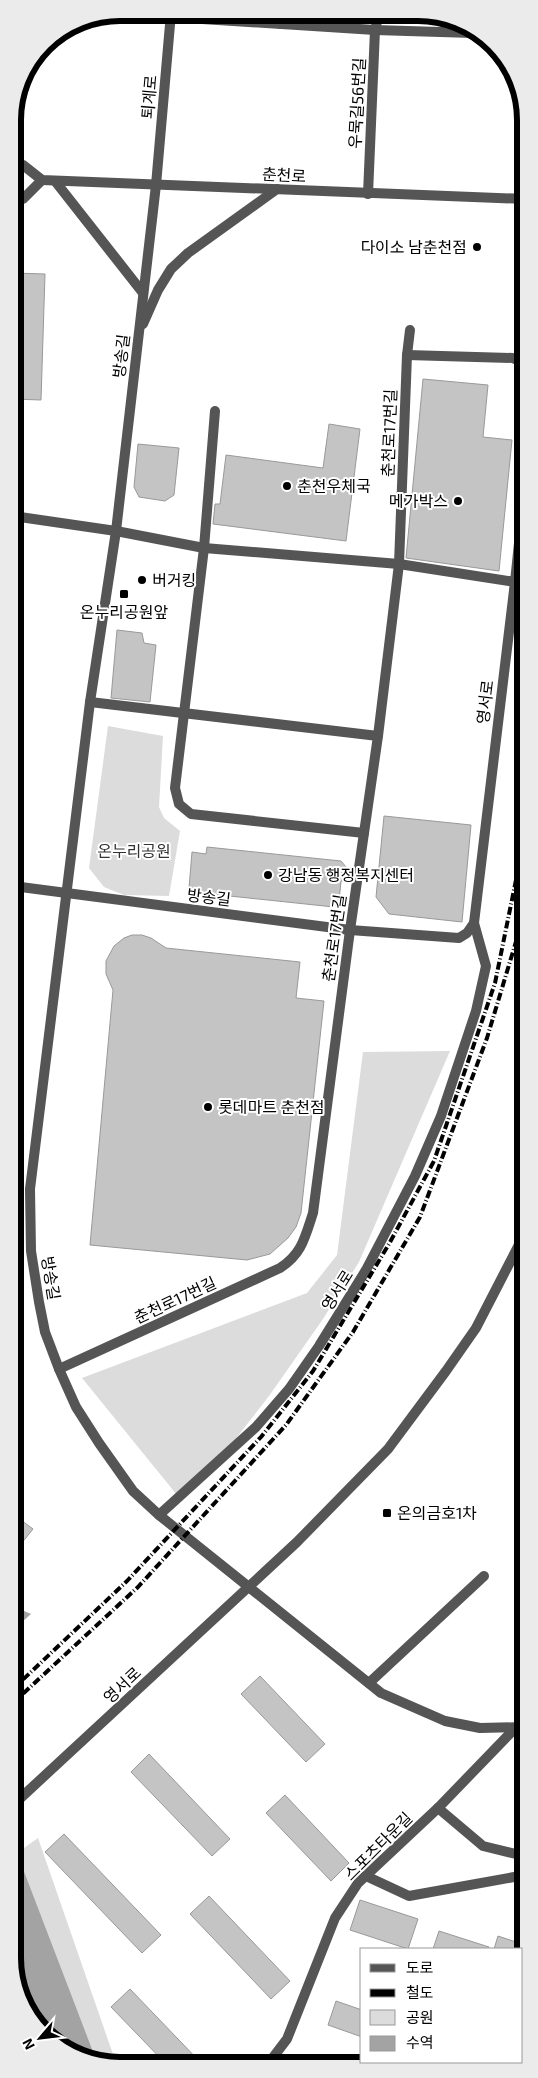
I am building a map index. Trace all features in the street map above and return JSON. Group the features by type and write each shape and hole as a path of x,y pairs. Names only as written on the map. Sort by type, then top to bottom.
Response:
{"street":[{"name":"퇴계로","path":"156,185 170,21"},
{"path":"299,21 375,30 462,32"},
{"name":"우묵길56번길","path":"368,194 375,30 377,21"},
{"path":"21,165 42,180 21,199"},
{"name":"춘천로","path":"42,180 517,199"},
{"path":"55,181 144,293"},
{"name":"방송길","path":"156,185 116,531 90,702 30,1189 31,1251 38,1302 45,1332 59,1369 76,1406 99,1443 133,1491 159,1515"},
{"path":"139,334 158,290 171,269 188,253 278,189"},
{"name":"춘천로17번길","path":"59,1369 270,1274 290,1261 300,1250 313,1213 350,930 378,736 399,564 407,355 410,330"},
{"path":"407,355 513,358 517,360"},
{"path":"215,411 204,548 175,788 179,804 191,814 364,833"},
{"path":"21,517 116,531 204,548 399,564 515,582"},
{"name":"영서로","path":"159,1515 256,1427 282,1397 320,1346 366,1270 415,1176 441,1116 476,1012 486,966 474,923 517,562"},
{"path":"90,702 378,736"},
{"name":"방송길","path":"21,887 350,930"},
{"path":"350,930 458,938 467,933 474,923"},
{"name":"영서로","path":"21,1798 199,1634 248,1585 297,1542 388,1449 476,1328 517,1249"},
{"path":"159,1515 382,1693 445,1721 480,1728 517,1727"},
{"path":"369,1683 484,1576"},
{"name":"스포츠타운길","path":"273,2057 287,2039 335,1918 358,1883 517,1731"},
{"path":"438,1808 483,1846 517,1854"},
{"path":"366,1876 409,1896 517,1876"}],"green space":[{"name":"온누리공원","path":"108,726 163,736 159,807 164,818 180,831 169,896 124,895 104,887 89,868"},
{"path":"450,1051 359,1262 323,1319 269,1396 220,1459 177,1495 82,1378 307,1293 337,1255 363,1052"},
{"path":"38,1838 114,2057 93,2052 21,1863 21,1850"}],"water":[{"path":"21,1610 31,1614 21,1623"},
{"path":"21,1863 93,2052 82,2049 65,2039 65,2013 39,2013 27,1990 23,1977 21,1958"}],"building":[{"path":"21,273 45,274 41,400 21,399"},
{"name":"메가박스","path":"423,379 488,385 483,437 512,440 499,571 406,558"},
{"name":"춘천우체국","path":"329,424 360,429 346,541 213,524 215,504 220,504 226,455 323,468"},
{"path":"138,444 179,448 174,495 165,501 139,497 134,487"},
{"path":"117,630 142,633 144,643 156,645 150,702 111,698"},
{"path":"384,816 471,825 462,922 389,914 376,897"},
{"name":"강남동 행정복지센터","path":"207,847 341,861 347,868 345,882 341,881 339,902 334,901 334,907 201,893 201,889 189,888 192,852 206,854"},
{"name":"롯데마트 춘천점","path":"132,935 142,935 151,938 166,948 300,962 296,998 324,1001 301,1213 296,1227 288,1238 270,1254 247,1260 90,1245 113,990 106,974 106,961 114,946 124,938"},
{"path":"21,1520 33,1529 21,1544"},
{"path":"260,1676 325,1744 306,1762 241,1694"},
{"path":"149,1754 230,1839 212,1856 131,1772"},
{"path":"285,1795 349,1863 331,1881 266,1813"},
{"path":"64,1834 161,1935 142,1953 45,1852"},
{"path":"209,1896 290,1981 271,1999 190,1914"},
{"path":"360,1900 418,1919 408,1948 350,1930"},
{"path":"439,1931 489,1947 488,1948 433,1948"},
{"path":"498,1936 517,1942 517,1948 494,1948"},
{"path":"130,1989 195,2057 159,2057 111,2007"},
{"path":"336,2001 360,2009 360,2036 328,2025"}],"railway":[{"path":"21,1681 127,1581 261,1437 313,1371 389,1244 434,1161 495,983 517,873"},
{"path":"21,1696 138,1587 286,1425 353,1332 420,1217 487,1038 517,938"}],"place":[{"name":"다이소 남춘천점","path":"477,247"},
{"name":"춘천우체국","path":"287,486"},
{"name":"메가박스","path":"458,501"},
{"name":"버거킹","path":"142,580"},
{"name":"온누리공원앞","path":"124,594"},
{"name":"강남동 행정복지센터","path":"268,875"},
{"name":"롯데마트 춘천점","path":"208,1107"},
{"name":"온의금호1차","path":"387,1513"}]}
